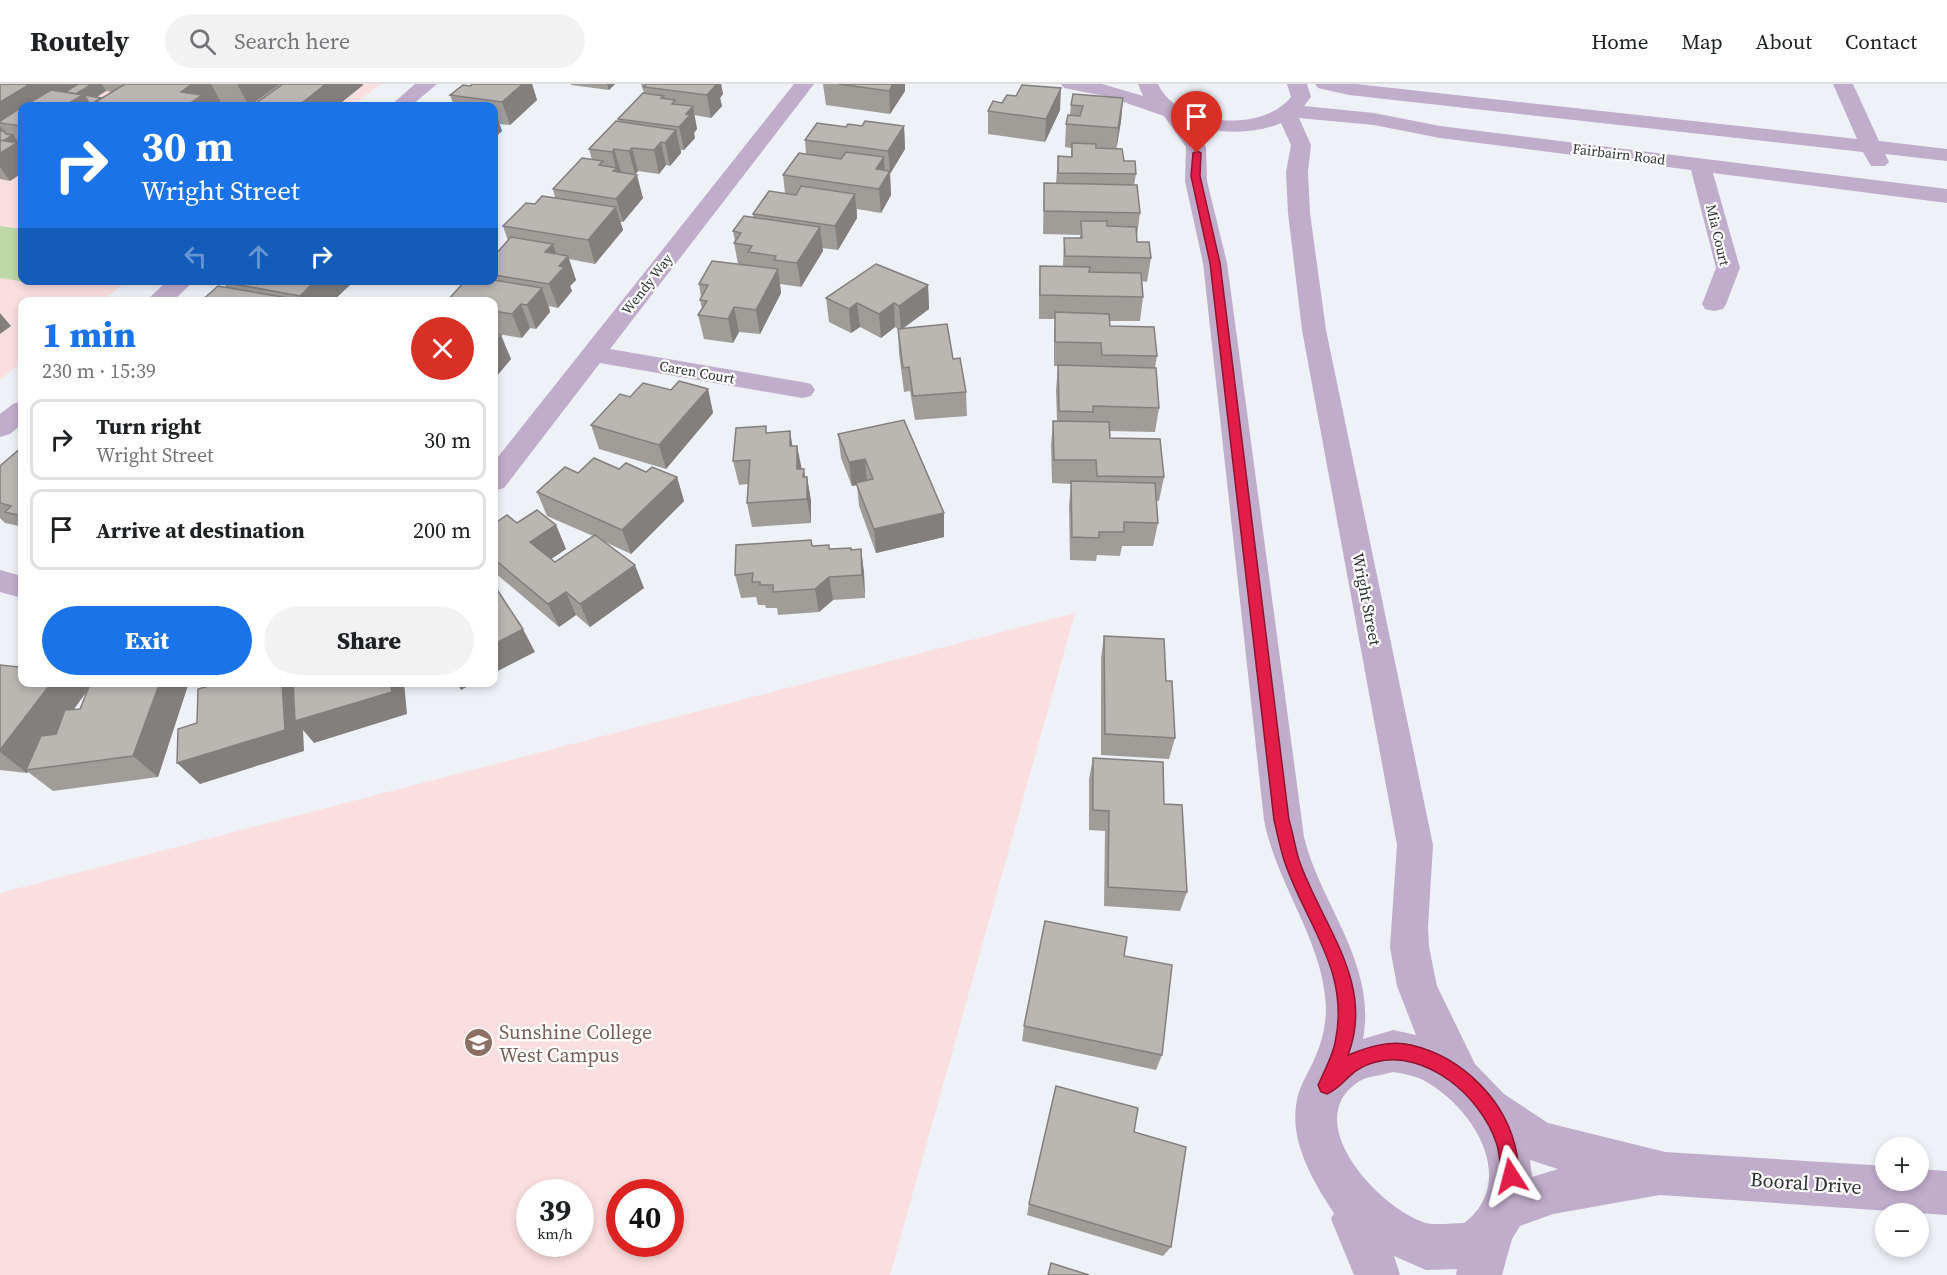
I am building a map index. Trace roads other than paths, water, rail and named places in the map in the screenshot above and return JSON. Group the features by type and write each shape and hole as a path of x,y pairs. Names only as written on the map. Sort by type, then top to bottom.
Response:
{"street":[{"path":"405,102 427,84"},
{"path":"1071,84 1113,92 1199,122 1232,126 1263,123 1289,113 1301,98 1297,84"},
{"path":"1148,84 1152,97 1168,110 1189,133 1197,149 1195,176 1215,263 1282,820 1292,861 1335,953 1346,993 1347,1017 1343,1044 1317,1110 1316,1139 1325,1170 1365,1239 1377,1275"},
{"path":"1325,84 1349,89 1947,155"},
{"path":"1843,84 1891,189"},
{"name":"Wendy Way","path":"498,476 802,85"},
{"name":"Fairbairn Road","path":"1289,113 1947,196"},
{"name":"Wright Street","path":"1289,113 1300,145 1297,172 1299,213 1314,330 1415,845 1415,874 1409,928 1410,958 1429,1018 1459,1077"},
{"name":"Mia Court","path":"1700,164 1728,268 1714,304"},
{"path":"163,297 177,285"},
{"name":"Caren Court","path":"592,354 802,390"},
{"path":"0,428 18,413"},
{"path":"0,581 18,586"},
{"path":"1327,1085 1348,1063 1361,1056 1393,1051 1426,1059 1459,1077 1490,1109 1505,1141 1511,1176 1479,1275"},
{"name":"Booral Drive","path":"1490,1109 1519,1131 1542,1143 1665,1174 1947,1193"},
{"name":"Booral Drive","path":"1499,1218 1553,1192 1665,1174"},
{"path":"1341,1200 1369,1228 1384,1238 1420,1251 1453,1251 1475,1242 1499,1218"}],"place":[{"name":"Sunshine College West Campus","path":"478,1043"}]}
